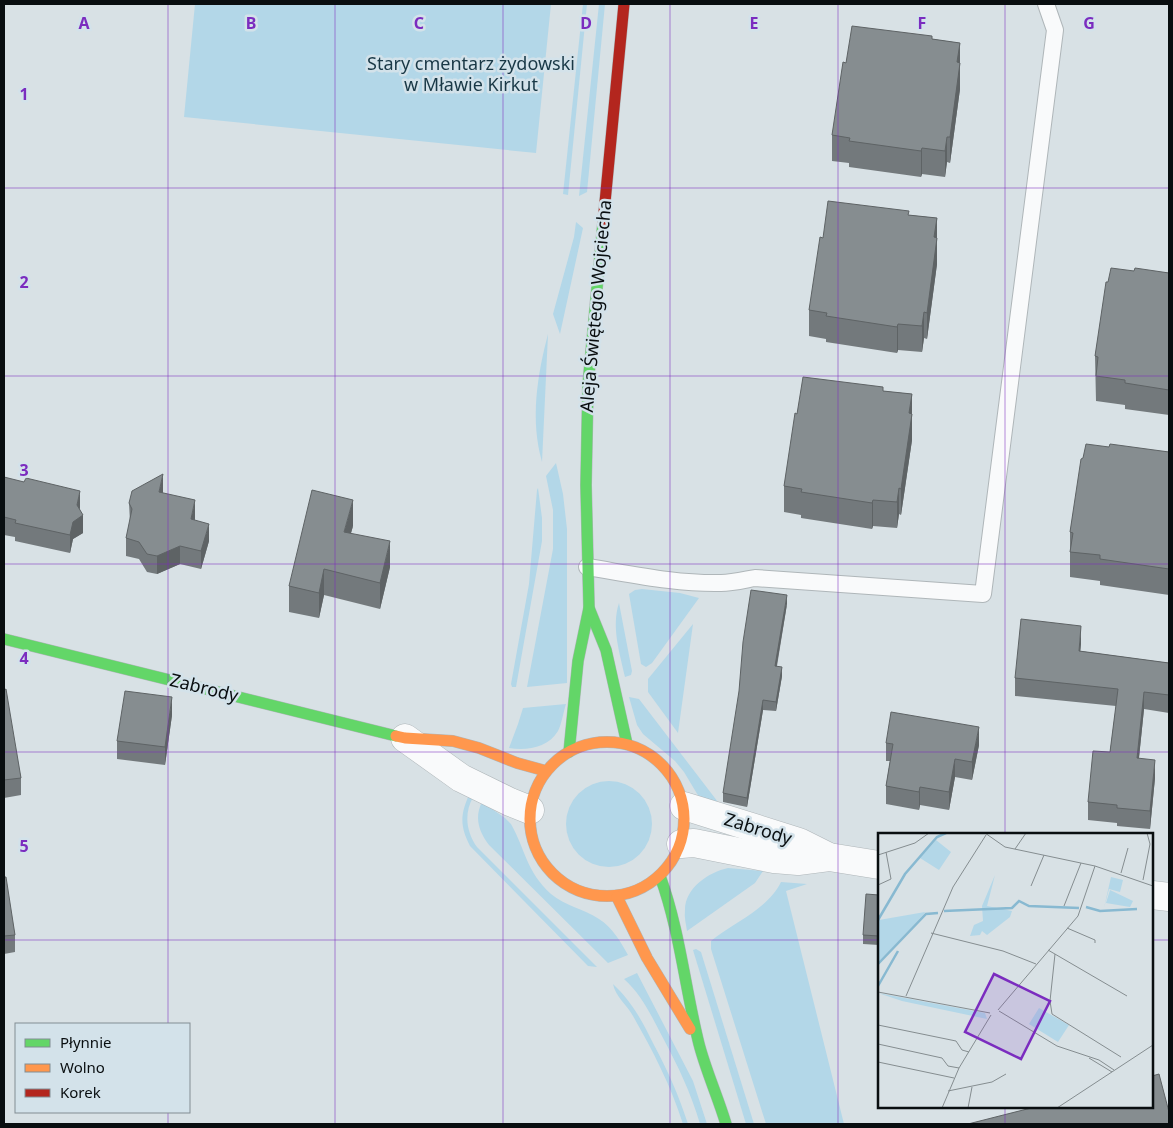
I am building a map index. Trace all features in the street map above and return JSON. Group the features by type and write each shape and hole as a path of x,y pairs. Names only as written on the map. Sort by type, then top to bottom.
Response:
{"street":[{"name":"Aleja Świętego Wojciecha","path":"569,752 578,661 589,608 586,485 588,385 624,4"},
{"name":"Aleja Świętego Wojciecha","path":"589,608 606,650 627,744"},
{"name":"Zabrody","path":"4,640 405,738 453,741 546,771"},
{"name":"Zabrody","path":"405,738 461,778 530,810"},
{"path":"607,742 627,744 647,753 664,767 677,785 684,806 684,825 680,844 672,862 660,876 648,885 633,892 617,896 594,896 571,888 552,874 538,855 531,833 530,810 533,796 538,783 546,771 556,760 569,752 587,744 607,742"},
{"name":"Zabrody","path":"684,806 799,842 829,857"},
{"name":"Zabrody","path":"680,844 694,843 790,861 829,857 878,864"},
{"path":"660,876 666,889 680,944 700,1046 726,1124"},
{"path":"1153,895 1169,897"},
{"path":"617,896 647,958 700,1046"}],"lane":[{"path":"587,567 646,577 700,582 722,583 755,578 983,594 1054,30 1046,4"}],"green space":[{"name":"Stary cmentarz żydowski w Mławie Kirkut","path":"195,4 551,4 536,153 184,117"},
{"path":"583,4 587,4 568,195 563,194"},
{"path":"599,4 605,4 587,192 579,196"},
{"path":"576,222 583,228 560,334 553,314 574,237"},
{"path":"548,334 542,462 536,430 536,398"},
{"path":"556,463 563,494 567,529 567,683 527,687 553,549 553,510 546,476"},
{"path":"538,488 542,518 542,541 516,687 512,687 529,584"},
{"path":"635,590 680,593 699,598 652,663 646,667 641,664 629,594"},
{"path":"619,603 632,671 631,675 625,677 616,631"},
{"path":"693,624 678,733 648,692 648,679"},
{"path":"629,697 639,699 721,806 699,797 675,761 643,734 637,725"},
{"path":"566,704 561,725 554,737 549,741 536,747 509,748 523,708"},
{"path":"609,781 626,784 640,793 649,807 652,824 649,841 640,855 626,864 609,867 592,864 578,855 569,841 566,824 569,807 578,793 592,784"},
{"path":"469,795 473,797 467,816 469,829 470,835 477,847 597,967 588,966 470,846 464,832 462,820"},
{"path":"482,802 511,824 531,869 551,894 608,926 628,955 608,963 489,845 483,835 478,819"},
{"path":"728,868 763,871 755,883 687,931 685,913 689,895 699,882 706,877"},
{"path":"781,882 807,884 786,891 844,1124 766,1124 711,949 711,941 761,906 776,891"},
{"path":"696,949 701,952 754,1124 746,1124 693,950"},
{"path":"637,973 693,1081 707,1124 700,1124 684,1080 655,1022 641,999 624,979"},
{"path":"613,984 632,1005 645,1028 673,1084 688,1124 683,1124 673,1096 654,1056 633,1016 616,993"}],"building":[{"path":"852,26 932,36 932,39 960,43 957,62 960,63 950,137 947,137 945,151 922,148 921,151 849,141 850,138 832,135 843,62 846,63"},
{"path":"828,201 909,211 908,215 937,218 934,237 937,238 927,313 924,312 922,326 898,324 897,327 826,316 827,313 809,310 820,237 823,238"},
{"path":"1111,268 1134,271 1135,268 1169,273 1169,390 1125,383 1125,380 1096,376 1098,357 1095,356 1106,282 1108,282"},
{"path":"803,377 883,387 883,391 912,394 909,413 912,414 901,489 899,488 897,502 873,500 872,503 801,492 802,489 784,486 795,413 797,414"},
{"path":"1086,444 1109,447 1110,444 1169,452 1169,569 1100,559 1100,555 1070,552 1073,533 1070,532 1081,459 1083,458"},
{"path":"163,474 159,492 195,500 191,519 209,524 201,551 180,546 157,556 147,554 139,542 126,538 132,509 129,503 132,491"},
{"path":"4,477 24,482 26,478 80,491 77,505 83,515 73,522 70,535 15,523 16,520 4,517"},
{"path":"312,490 353,500 344,532 390,541 380,583 324,569 319,593 289,586"},
{"path":"751,590 787,595 775,666 782,667 776,702 763,700 747,798 723,793 739,691 743,642"},
{"path":"1021,619 1081,626 1079,651 1169,663 1169,695 1144,692 1137,758 1155,760 1150,811 1117,808 1117,805 1088,802 1093,751 1110,752 1118,689 1015,678"},
{"path":"6,689 21,778 4,780 4,690"},
{"path":"125,691 172,697 165,747 117,741"},
{"path":"891,712 979,727 972,762 955,759 949,792 920,787 919,792 886,786 893,744 886,743"},
{"path":"4,877 6,877 15,935 4,936"},
{"path":"866,894 878,895 878,936 863,935"},
{"path":"1159,1074 1169,1112 1169,1124 968,1124 1031,1108 1153,1108 1153,1076"}],"traffic: fast":[{"path":"569,752 578,661 589,608 586,485 588,385 603,223"},
{"path":"589,608 606,650 627,744"},
{"path":"4,639 396,736"},
{"path":"660,876 673,918 699,1044 726,1124"}],"traffic: slow":[{"path":"396,736 453,741 546,771"},
{"path":"607,742 622,743 637,748 662,764 678,789 683,804 684,819 683,834 678,849 662,874 637,890 622,895 607,896 592,895 577,890 552,874 536,849 531,834 530,819 531,804 536,789 552,764 577,748 592,743 607,742"},
{"path":"617,897 647,958 690,1029"}],"traffic: jam":[{"path":"603,223 624,4"}]}
